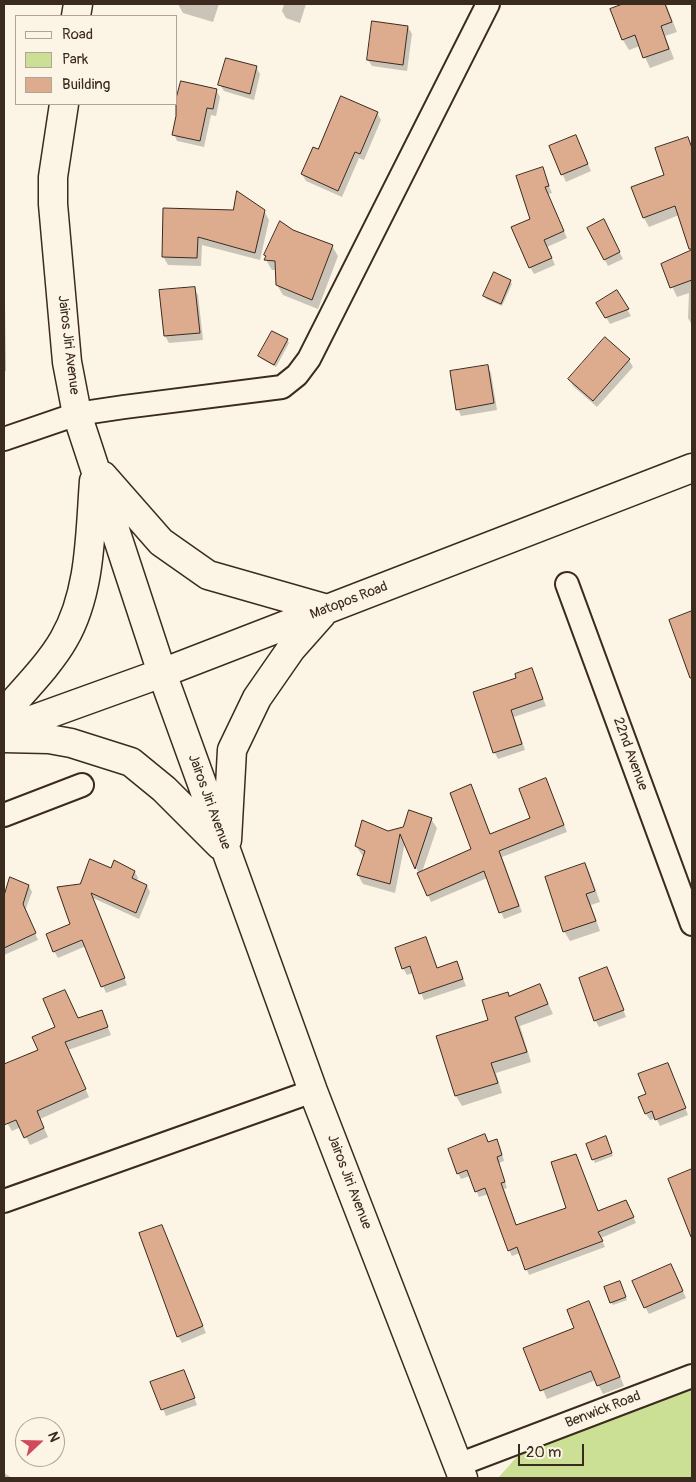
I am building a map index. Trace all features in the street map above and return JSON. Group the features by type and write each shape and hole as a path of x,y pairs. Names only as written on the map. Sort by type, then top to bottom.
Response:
{"main road":[{"name":"Jairos Jiri Avenue","path":"64,105 53,176 53,204 67,362 77,414 162,673 226,852 313,1091 461,1472"},
{"path":"95,467 162,542 208,575 326,609 291,649 257,698 232,750 226,852"},
{"path":"4,713 48,663 64,640 76,615 88,564 95,467"},
{"name":"Matopos Road","path":"4,730 162,673 692,468"},
{"path":"4,738 49,739 71,743 131,762 170,794 226,852"}],"street":[{"path":"4,439 77,414 282,387 297,375 309,359 488,4"},
{"name":"22nd Avenue","path":"567,584 692,924"},
{"path":"4,815 82,785"},
{"path":"4,1201 313,1091"},
{"name":"Benwick Road","path":"461,1472 692,1376"}],"green space":[{"path":"692,1386 692,1478 498,1478 523,1450"}],"building":[{"path":"623,4 665,4 672,22 661,26 669,49 643,58 635,35 622,40 610,9"},
{"path":"372,21 408,26 403,65 367,60"},
{"path":"226,58 257,66 250,94 218,85"},
{"path":"181,81 217,89 213,109 207,108 200,141 172,135 176,105 178,105 178,92"},
{"path":"341,96 378,112 360,154 355,152 338,191 301,174 313,147 318,149"},
{"path":"576,135 588,164 561,175 549,146"},
{"path":"688,137 692,148 692,249 689,249 675,206 643,218 631,187 664,175 655,148"},
{"path":"543,167 549,186 545,187 564,231 544,240 552,258 529,268 511,227 530,219 516,176"},
{"path":"237,191 265,210 255,253 198,237 197,258 162,257 163,208 233,210"},
{"path":"604,219 620,252 604,260 587,228"},
{"path":"280,221 293,230 333,245 312,300 276,285 275,261 264,260 266,256 264,255"},
{"path":"692,250 692,280 670,288 661,264"},
{"path":"494,272 511,280 501,304 483,296"},
{"path":"195,287 200,333 164,336 159,290"},
{"path":"617,290 629,309 605,318 596,303"},
{"path":"272,331 288,339 274,365 258,356"},
{"path":"605,337 630,359 593,401 568,379"},
{"path":"488,365 494,403 456,410 450,371"},
{"path":"692,611 692,678 690,678 669,620"},
{"path":"532,668 543,699 511,710 522,744 493,753 473,692 516,678 515,674"},
{"path":"546,778 564,825 499,851 519,906 499,913 484,871 427,896 417,873 471,849 450,793 471,784 490,834 530,818 519,789"},
{"path":"409,810 432,818 415,869 400,834 390,884 357,875 365,851 355,846 362,820 388,831 403,827"},
{"path":"90,859 111,868 114,860 135,871 132,878 147,885 136,913 91,893 125,978 101,987 82,940 53,952 46,934 70,924 57,887 80,884"},
{"path":"585,863 595,891 586,894 596,921 563,932 545,877"},
{"path":"10,877 29,885 23,904 36,933 4,948 4,896"},
{"path":"426,937 437,968 457,961 463,979 419,994 410,966 402,969 395,948"},
{"path":"607,967 624,1010 594,1021 579,978"},
{"path":"540,984 548,1004 515,1017 527,1052 491,1063 498,1083 455,1096 436,1036 488,1020 482,1000 508,992 509,996"},
{"path":"65,990 78,1018 102,1010 108,1027 65,1042 86,1089 37,1111 44,1128 24,1138 16,1120 4,1125 4,1064 38,1050 32,1037 55,1027 43,999"},
{"path":"668,1063 686,1108 655,1120 652,1111 645,1114 638,1097 646,1094 638,1074"},
{"path":"485,1134 488,1142 497,1139 502,1155 497,1157 505,1182 501,1183 516,1225 566,1208 551,1162 576,1154 598,1211 626,1200 634,1217 598,1232 603,1241 525,1270 517,1247 508,1251 485,1188 475,1192 467,1170 457,1174 448,1149"},
{"path":"606,1136 612,1153 592,1160 586,1144"},
{"path":"692,1169 692,1237 691,1237 668,1179"},
{"path":"162,1225 203,1326 177,1337 139,1233"},
{"path":"671,1264 683,1291 644,1308 632,1281"},
{"path":"620,1281 626,1297 610,1303 604,1287"},
{"path":"589,1301 620,1377 597,1386 591,1371 540,1391 523,1348 574,1328 567,1310"},
{"path":"184,1370 195,1398 161,1410 150,1382"}]}
